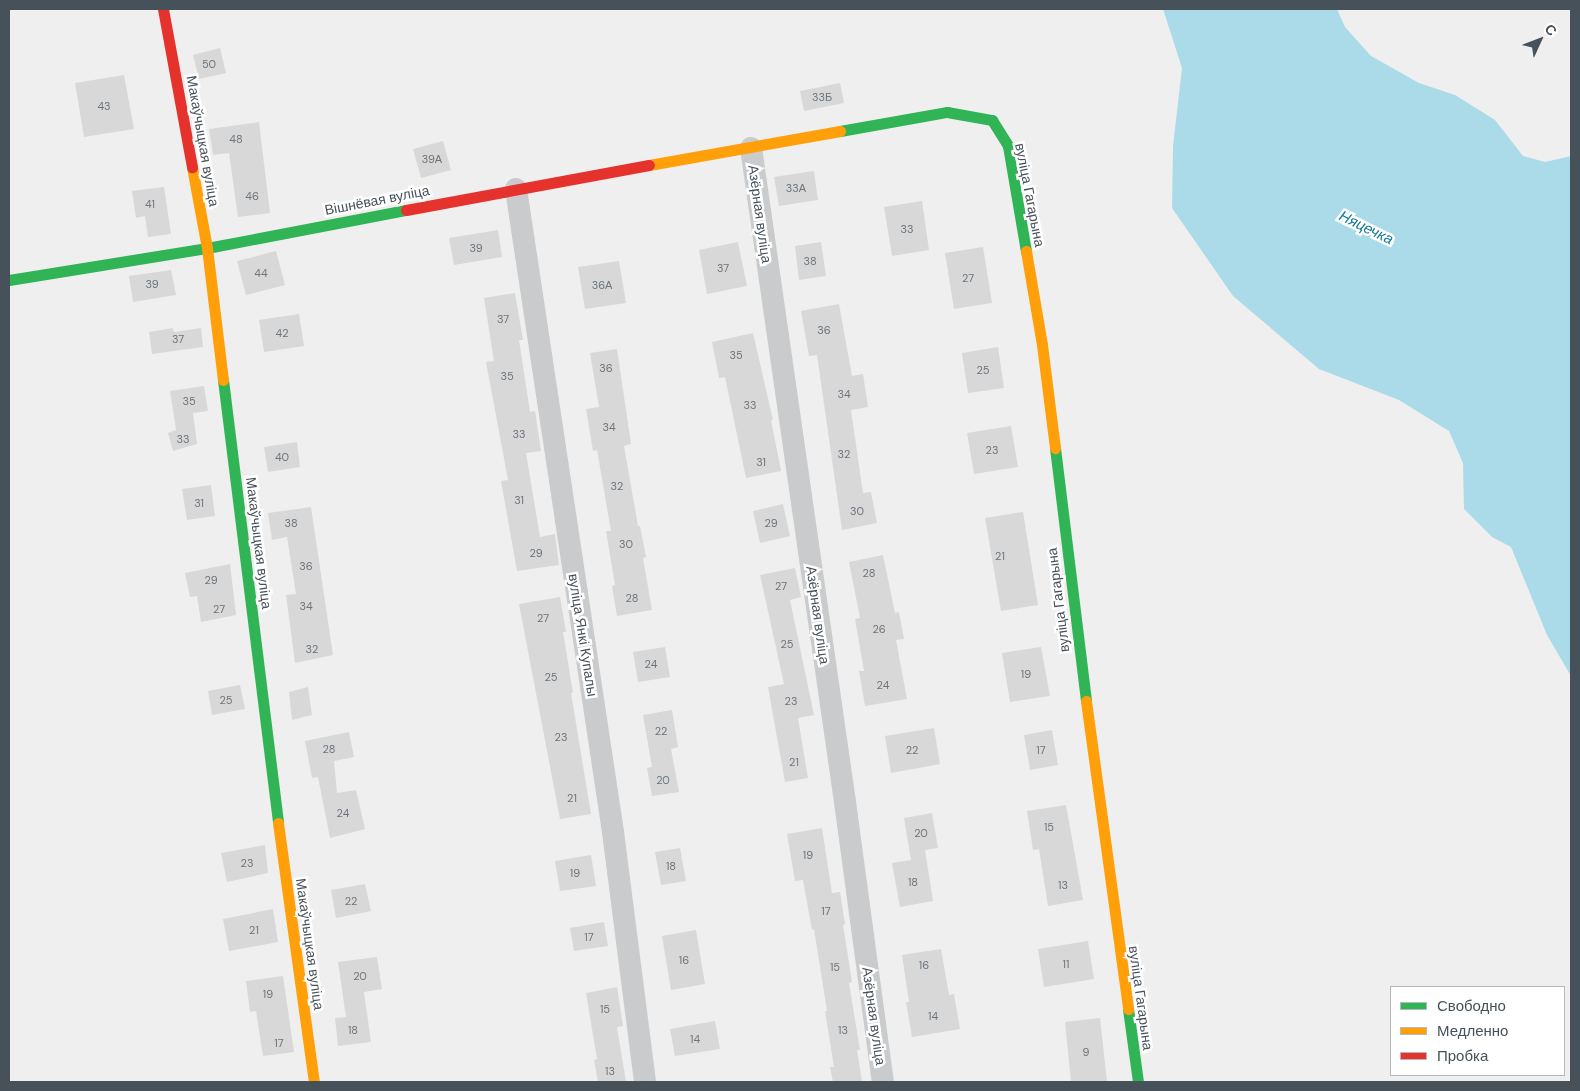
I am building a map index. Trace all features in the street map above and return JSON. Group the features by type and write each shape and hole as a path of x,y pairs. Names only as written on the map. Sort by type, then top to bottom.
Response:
{"street":[{"name":"Макаўчыцкая вуліца","path":"163,9 207,248 283,864 314,1082"},
{"name":"Вішнёвая вуліца","path":"9,280 207,248 516,189 947,112 992,120"},
{"name":"вуліца Гагарына","path":"992,120 1008,146 1042,345 1086,703 1138,1082"},
{"name":"Азёрная вуліца","path":"751,148 844,793 883,1082"},
{"name":"вуліца Янкі Купалы","path":"516,189 613,832 645,1082"}],"water":[{"name":"Няцечка","path":"1163,9 1337,9 1345,27 1371,56 1419,83 1455,95 1495,120 1523,156 1545,162 1571,156 1571,676 1547,635 1511,547 1492,537 1464,509 1463,463 1449,431 1399,400 1319,369 1233,296 1172,208 1173,146 1182,68"}],"building":[{"path":"220,48 226,73 199,79 193,55"},
{"path":"124,75 134,129 84,137 75,83"},
{"path":"840,83 844,103 804,111 800,91"},
{"path":"259,122 270,213 238,217 229,153 213,155 209,129"},
{"path":"443,141 451,170 421,178 413,149"},
{"path":"814,171 818,200 779,206 774,177"},
{"path":"164,187 171,234 148,237 145,216 136,218 132,191"},
{"path":"922,201 929,250 892,256 884,207"},
{"path":"498,230 502,257 454,265 449,238"},
{"path":"738,242 747,286 707,294 699,250"},
{"path":"821,242 826,276 799,280 795,246"},
{"path":"983,247 992,303 954,309 945,253"},
{"path":"276,251 285,285 246,295 237,261"},
{"path":"619,261 626,303 585,309 578,267"},
{"path":"171,270 176,295 133,302 129,276"},
{"path":"515,293 523,340 519,340 530,412 535,411 541,451 526,453 540,537 555,534 559,565 517,571 501,481 508,480 486,362 494,361 484,298"},
{"path":"839,304 852,376 863,374 868,407 851,410 863,493 871,492 877,523 842,530 817,355 809,356 801,311"},
{"path":"299,314 304,346 264,352 259,320"},
{"path":"173,328 174,332 201,328 203,347 152,354 149,332"},
{"path":"753,333 773,420 771,420 781,471 746,478 725,377 719,378 712,342"},
{"path":"998,347 1004,388 968,393 962,353"},
{"path":"617,349 631,444 624,446 638,526 640,526 646,557 643,558 652,610 617,616 612,586 615,585 606,531 611,531 597,450 593,451 586,409 599,407 590,353"},
{"path":"204,386 208,411 193,413 197,444 173,451 168,433 176,430 170,391"},
{"path":"1011,426 1018,467 974,474 967,433"},
{"path":"297,442 300,467 268,472 264,447"},
{"path":"211,485 215,516 187,520 182,489"},
{"path":"783,504 790,536 760,543 753,511"},
{"path":"311,507 333,655 295,663 286,595 296,594 287,537 272,540 268,513"},
{"path":"1023,512 1038,605 1001,611 985,518"},
{"path":"883,555 895,613 899,612 904,639 896,640 907,699 865,706 859,671 864,671 855,619 860,618 849,562"},
{"path":"230,564 236,615 201,622 197,596 190,597 185,573"},
{"path":"795,568 801,597 790,600 814,715 798,718 808,778 785,782 768,687 784,684 760,575"},
{"path":"560,597 566,632 563,632 573,693 571,693 591,814 560,819 519,604"},
{"path":"665,647 670,677 638,682 633,652"},
{"path":"1041,647 1050,696 1010,702 1002,653"},
{"path":"240,685 245,709 212,715 208,691"},
{"path":"308,687 312,715 292,720 289,692"},
{"path":"672,710 678,747 671,749 679,792 652,796 647,768 652,767 643,715"},
{"path":"934,728 940,764 891,773 885,736"},
{"path":"1052,730 1058,765 1030,770 1024,735"},
{"path":"349,732 354,757 334,761 337,793 356,790 365,829 330,838 318,777 312,778 305,741"},
{"path":"1066,805 1083,900 1048,906 1039,849 1033,850 1027,811"},
{"path":"932,813 938,848 925,850 933,901 900,907 892,863 911,860 904,818"},
{"path":"822,828 832,893 840,892 852,982 849,983 860,1050 857,1050 862,1082 833,1082 830,1067 834,1067 814,929 812,930 803,880 795,881 787,834"},
{"path":"265,845 268,873 227,882 221,853"},
{"path":"680,848 686,881 661,885 655,852"},
{"path":"591,855 596,886 560,891 555,861"},
{"path":"365,884 371,911 336,918 331,890"},
{"path":"273,909 278,942 229,951 223,919"},
{"path":"604,922 608,946 574,951 570,928"},
{"path":"696,930 705,984 671,990 662,936"},
{"path":"1088,941 1094,979 1044,987 1038,949"},
{"path":"941,949 949,995 954,994 960,1029 912,1037 906,1002 909,1002 902,955"},
{"path":"377,957 382,989 364,992 371,1042 338,1046 335,1018 346,1017 338,962"},
{"path":"283,976 294,1052 263,1056 256,1011 250,1012 246,981"},
{"path":"617,987 623,1026 617,1027 626,1082 598,1082 594,1060 597,1059 586,993"},
{"path":"1100,1018 1107,1082 1071,1082 1065,1022"},
{"path":"715,1021 720,1049 675,1056 670,1029"}],"traffic: fast":[{"path":"840,131 947,112 992,120 1008,146 1026,251"},
{"path":"9,280 207,248 406,210"},
{"path":"223,380 278,823"},
{"path":"1055,448 1086,701"},
{"path":"1128,1009 1138,1082"}],"traffic: slow":[{"path":"649,165 840,131"},
{"path":"192,167 207,248 223,380"},
{"path":"1026,251 1042,345 1055,448"},
{"path":"1086,701 1128,1009"},
{"path":"278,823 314,1082"}],"traffic: jam":[{"path":"163,9 192,167"},
{"path":"406,210 649,165"}]}
